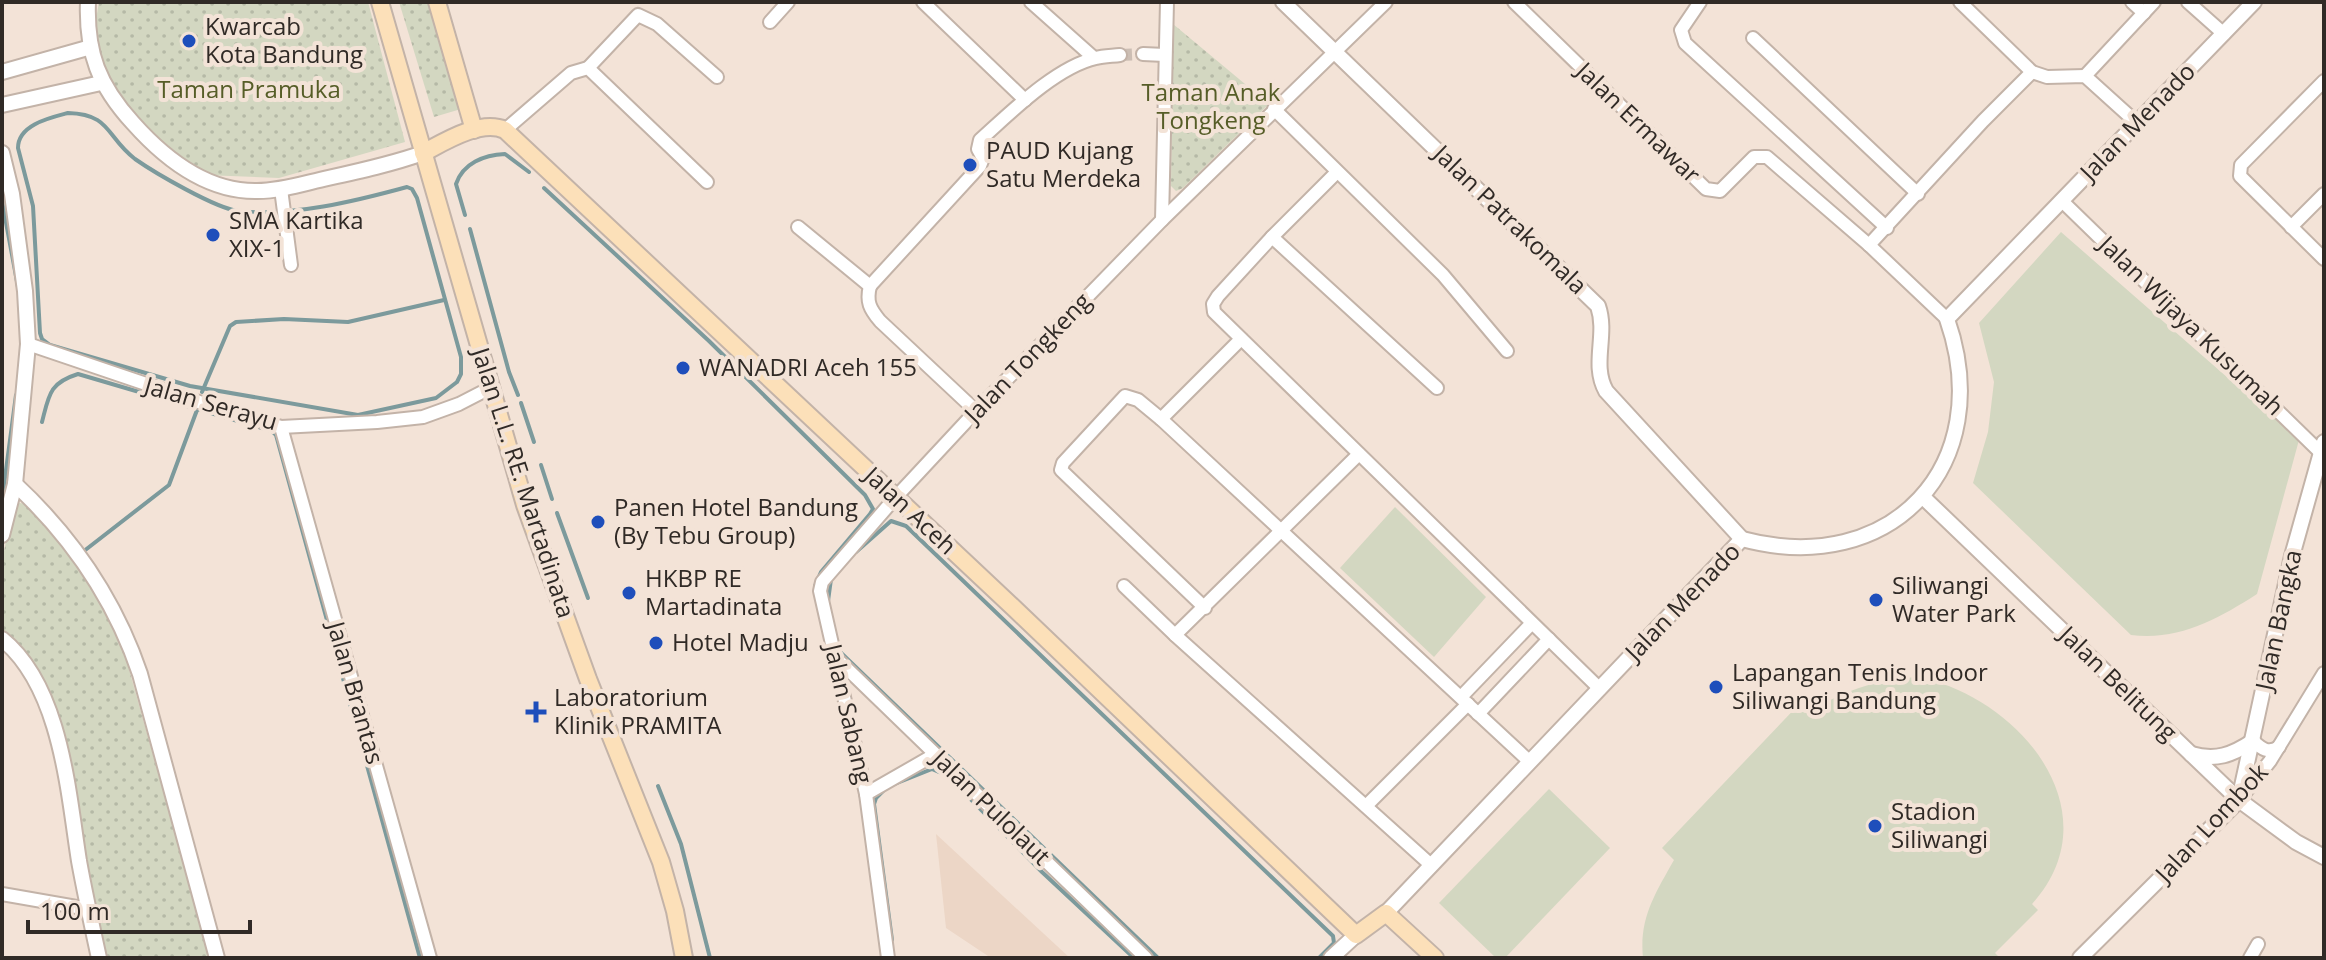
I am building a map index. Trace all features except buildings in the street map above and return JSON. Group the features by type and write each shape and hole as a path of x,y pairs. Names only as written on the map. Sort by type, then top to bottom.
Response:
{"main road":[{"name":"Jalan L.L. RE. Martadinata","path":"380,2 529,517 588,679 619,750 661,862 684,958"},
{"path":"437,2 474,130"},
{"path":"423,153 474,130 493,127 505,130"},
{"name":"Jalan Aceh","path":"505,130 663,276 1356,935"},
{"path":"1356,935 1386,913 1435,958"}],"street":[{"path":"88,2 87,29 101,83 150,143 181,168 231,189 256,191 281,189 388,165 423,153"},
{"path":"770,22 788,2"},
{"path":"923,2 1025,100"},
{"path":"1031,2 1094,58"},
{"path":"1162,220 1167,2"},
{"name":"Jalan Patrakomala","path":"1283,2 1598,306 1602,332 1598,373 1606,391 1742,539"},
{"name":"Jalan Tongkeng","path":"895,498 1162,220 1386,2"},
{"name":"Jalan Ermawar","path":"1514,2 1706,189 1720,191 1754,157 1767,157 1869,245 1947,319"},
{"path":"1700,2 1681,30 1685,43 1887,228"},
{"path":"1960,2 2032,72 2047,77 2085,76 2137,123"},
{"path":"2132,2 2144,13"},
{"path":"2085,76 2154,2"},
{"path":"2188,2 2224,34"},
{"name":"Jalan Menado","path":"1386,913 1742,539 1766,546 1794,548 1850,540 1877,530 1923,497 1947,456 1959,411 1959,364 1947,319 2254,2"},
{"path":"505,130 571,73 588,68 638,15 657,24 717,77"},
{"path":"1753,38 1918,194"},
{"path":"2,72 91,47"},
{"path":"1143,54 1165,55"},
{"path":"976,411 880,321 869,308 870,286 980,166 983,158 978,149 980,140 1060,74 1094,58 1120,55"},
{"path":"588,68 707,182"},
{"path":"1869,245 2032,72"},
{"path":"2324,81 2241,165 2240,170 2240,176 2324,259"},
{"path":"2,105 101,83"},
{"path":"1274,109 1443,275 1507,351"},
{"path":"2,153 14,208 25,291 28,344 15,484 2,535"},
{"path":"1337,172 1272,237 1213,304 1214,312 1600,689"},
{"path":"281,189 291,265"},
{"path":"2291,227 2324,194"},
{"name":"Jalan Wijaya Kusumah","path":"2062,201 2322,447"},
{"path":"798,227 870,286"},
{"path":"1272,237 1437,388"},
{"path":"1161,419 1241,339"},
{"name":"Jalan Serayu","path":"28,344 151,387 281,427 423,417 490,388"},
{"path":"1205,608 1061,470 1063,463 1125,396 1138,400 1161,419 1530,762"},
{"name":"Jalan Brantas","path":"281,427 430,958"},
{"name":"Jalan Bangka","path":"2239,800 2292,556 2322,447"},
{"path":"1175,635 1359,454"},
{"path":"15,484 85,562 126,635 140,674 217,958"},
{"name":"Jalan Belitung","path":"1923,497 2239,800 2296,842 2324,857"},
{"name":"Jalan Sabang","path":"888,958 866,794 820,591 822,582 895,498"},
{"path":"1124,586 1431,865"},
{"path":"1366,806 1465,701 1532,623"},
{"path":"2,639 34,676 51,721 65,771 99,958"},
{"path":"1478,714 1549,639"},
{"name":"Jalan Pulolaut","path":"836,658 1146,958"},
{"name":"Jalan Lombok","path":"2080,958 2257,779 2324,673"},
{"path":"2191,754 2207,758 2226,757 2253,741 2266,751 2279,747"},
{"path":"866,794 934,755"},
{"path":"2,894 88,909"},
{"path":"1331,958 1356,935"},
{"path":"2250,958 2258,944"}],"shaded area":[{"path":"936,834 1070,958 991,958 946,928"}],"green space":[{"name":"Taman Pramuka","path":"99,2 368,2 405,142 279,178 204,175 169,155 96,79 93,36"},
{"path":"399,2 428,2 461,109 434,117"},
{"name":"Taman Anak Tongkeng","path":"1173,24 1269,104 1183,188 1176,191 1171,186"},
{"path":"2061,232 2299,440 2257,594 2213,620 2182,631 2165,635 2131,635 1973,483 1988,432 1994,382 1979,323"},
{"path":"19,503 30,504 78,562 120,637 210,958 102,958 43,687 18,644 2,631 2,561 13,507"},
{"path":"1395,507 1486,597 1434,657 1340,568"},
{"name":"Stadion Siliwangi","path":"1916,677 1953,688 1988,707 2019,732 2043,762 2059,796 2063,832 2055,868 2032,904 2038,910 1995,953 2000,958 1643,958 1646,918 1674,860 1662,848 1805,698 1816,707 1864,686"},
{"path":"1549,789 1610,848 1505,958 1496,958 1439,903"}],"waterway":[{"path":"68,113 82,114 100,122 126,151 144,165 201,197 238,211 301,210 407,187 412,189 461,357 461,374 457,382 436,398 358,415 190,386 50,345 40,333 33,206 18,148 19,140 29,128 68,113"},
{"path":"465,215 456,184 469,166 482,158 505,154 529,172"},
{"path":"544,188 709,341 865,495 873,509 821,572 815,586"},
{"path":"2,201 18,287"},
{"path":"470,229 518,395"},
{"path":"202,392 230,326 236,322 284,319 348,322 444,300"},
{"path":"42,422 52,391 61,382 78,374 272,431 276,435 420,958"},
{"path":"2,500 16,395"},
{"path":"521,403 534,442"},
{"path":"84,551 169,485 197,410"},
{"path":"541,465 552,499"},
{"path":"557,513 588,598"},
{"path":"856,552 891,521 906,526 1333,936 1334,943 1319,958"},
{"path":"828,601 831,579"},
{"path":"837,649 1158,958"},
{"path":"892,785 932,769 948,776 1042,872 1134,958"},
{"path":"658,786 681,844 710,958"},
{"path":"885,789 874,804 892,940"}],"tunnel":[{"path":"1120,55 1143,54"}],"place":[{"name":"Kwarcab Kota Bandung","path":"189,41"},
{"name":"PAUD Kujang Satu Merdeka","path":"970,165"},
{"name":"SMA Kartika XIX-1","path":"213,235"},
{"name":"WANADRI Aceh 155","path":"683,368"},
{"name":"Panen Hotel Bandung (By Tebu Group)","path":"598,522"},
{"name":"HKBP RE Martadinata","path":"629,593"},
{"name":"Siliwangi Water Park","path":"1876,600"},
{"name":"Hotel Madju","path":"656,643"},
{"name":"Lapangan Tenis Indoor Siliwangi Bandung","path":"1716,687"},
{"name":"Laboratorium Klinik PRAMITA","path":"536,712"},
{"name":"Stadion Siliwangi","path":"1875,826"}]}
